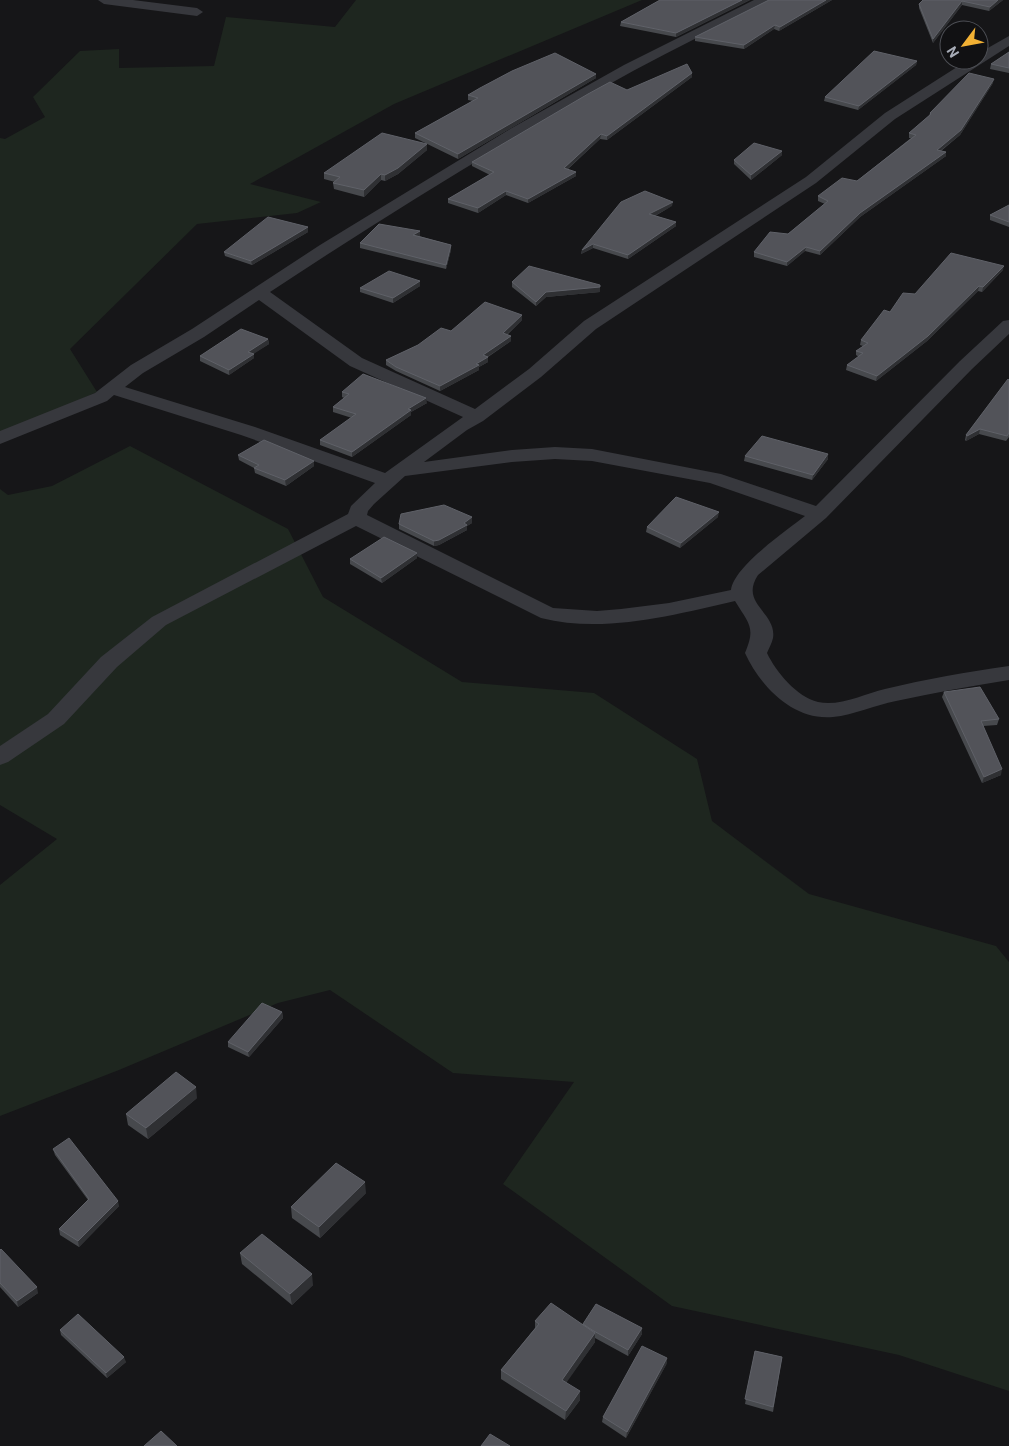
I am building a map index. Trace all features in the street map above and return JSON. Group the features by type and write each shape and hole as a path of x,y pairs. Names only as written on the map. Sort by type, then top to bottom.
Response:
{"street":[{"path":"104,0 197,12"},
{"path":"0,438 101,397 137,369 198,333 259,292 515,132 629,68 764,0"},
{"path":"989,52 1009,40"},
{"path":"357,517 358,510 394,476 535,373 590,325 811,180 890,116 961,70"},
{"path":"259,292 356,362 477,417"},
{"path":"1009,325 966,365 819,514 751,571 742,584 741,594 761,626 762,638 756,653 760,665 786,692 801,703 814,709 833,711 880,697 950,682 1009,673"},
{"path":"113,389 394,476 512,456 555,453 592,455 714,478 819,514"},
{"path":"357,517 365,523 548,614 576,618 638,615 741,594"},
{"path":"0,757 56,719 109,662 159,621 357,517"}],"shaded area":[{"path":"356,0 642,0 394,104 250,184 321,202 297,213 197,224 70,349 97,392 0,436 0,138 5,139 45,117 33,97 80,51 119,49 119,68 214,66 226,17 335,27"},
{"path":"130,446 288,529 323,597 462,682 594,693 697,759 712,821 809,894 996,946 1009,962 1009,1391 899,1355 672,1306 503,1184 574,1082 453,1073 330,990 278,1003 119,1070 0,1116 0,885 57,839 0,805 0,489 8,495 52,486"}],"building":[{"path":"660,0 742,0 676,33 621,22"},
{"path":"769,0 826,0 780,27 775,25 744,45 695,37"},
{"path":"923,0 998,0 990,7 962,1 948,20 939,20 939,31 933,39 919,4"},
{"path":"874,51 917,61 859,106 825,97"},
{"path":"1009,52 1009,68 991,64"},
{"path":"555,53 596,74 458,154 415,133 478,98 468,95 480,88 512,71"},
{"path":"687,64 692,73 607,136 601,134 564,168 576,172 528,199 506,191 478,208 448,199 494,172 472,162 588,94 610,82 627,90"},
{"path":"969,73 994,79 961,130 937,150 946,152 860,213 820,251 806,247 787,262 754,252 770,232 788,234 828,201 818,196 842,178 857,181 916,135 909,133 931,114"},
{"path":"382,133 427,144 398,168 385,175 381,174 364,190 333,183 340,177 324,173"},
{"path":"754,143 782,151 751,175 734,160"},
{"path":"645,191 673,202 649,214 676,222 628,255 593,244 582,250 621,202"},
{"path":"1009,205 1009,222 990,215"},
{"path":"268,217 308,227 251,261 224,252"},
{"path":"379,224 420,231 413,235 451,245 446,265 360,243"},
{"path":"951,253 1004,266 983,287 979,286 928,336 877,376 847,365 863,353 856,351 868,343 861,340 884,310 890,312 903,293 915,294"},
{"path":"529,266 600,285 600,287 546,292 536,302 512,282"},
{"path":"389,271 420,281 393,298 360,288"},
{"path":"485,302 522,315 503,333 511,336 483,355 488,357 476,364 479,365 440,386 396,367 386,360 418,345 441,328 451,331"},
{"path":"241,329 268,339 248,352 254,354 229,370 200,356"},
{"path":"363,374 426,398 408,409 411,410 352,452 320,440 356,414 333,407 349,394 342,392"},
{"path":"1008,379 1009,433 1007,436 980,429 967,436 966,435"},
{"path":"762,436 828,454 813,475 745,456"},
{"path":"264,440 314,461 285,480 254,468 259,465 238,455"},
{"path":"676,497 719,512 681,543 647,527"},
{"path":"444,505 472,517 464,523 467,525 434,541 399,524 401,514"},
{"path":"384,537 417,553 381,578 350,559"},
{"path":"980,687 999,719 981,721 1002,769 984,777 944,692"},
{"path":"262,1003 282,1012 248,1052 228,1042"},
{"path":"176,1072 196,1087 146,1128 126,1114"},
{"path":"69,1138 118,1201 78,1241 59,1229 89,1199 53,1149"},
{"path":"336,1163 365,1182 319,1227 291,1207"},
{"path":"262,1234 312,1274 290,1294 240,1253"},
{"path":"1,1249 37,1287 17,1301 0,1283"},
{"path":"551,1303 595,1333 562,1380 580,1391 566,1411 501,1370 539,1324 535,1321"},
{"path":"596,1304 642,1328 628,1350 583,1324"},
{"path":"78,1314 124,1357 106,1373 60,1330"},
{"path":"642,1346 667,1358 627,1432 603,1417"},
{"path":"755,1351 782,1357 773,1407 745,1399"},
{"path":"161,1431 177,1446 144,1446"},
{"path":"490,1434 510,1446 481,1446"}]}
